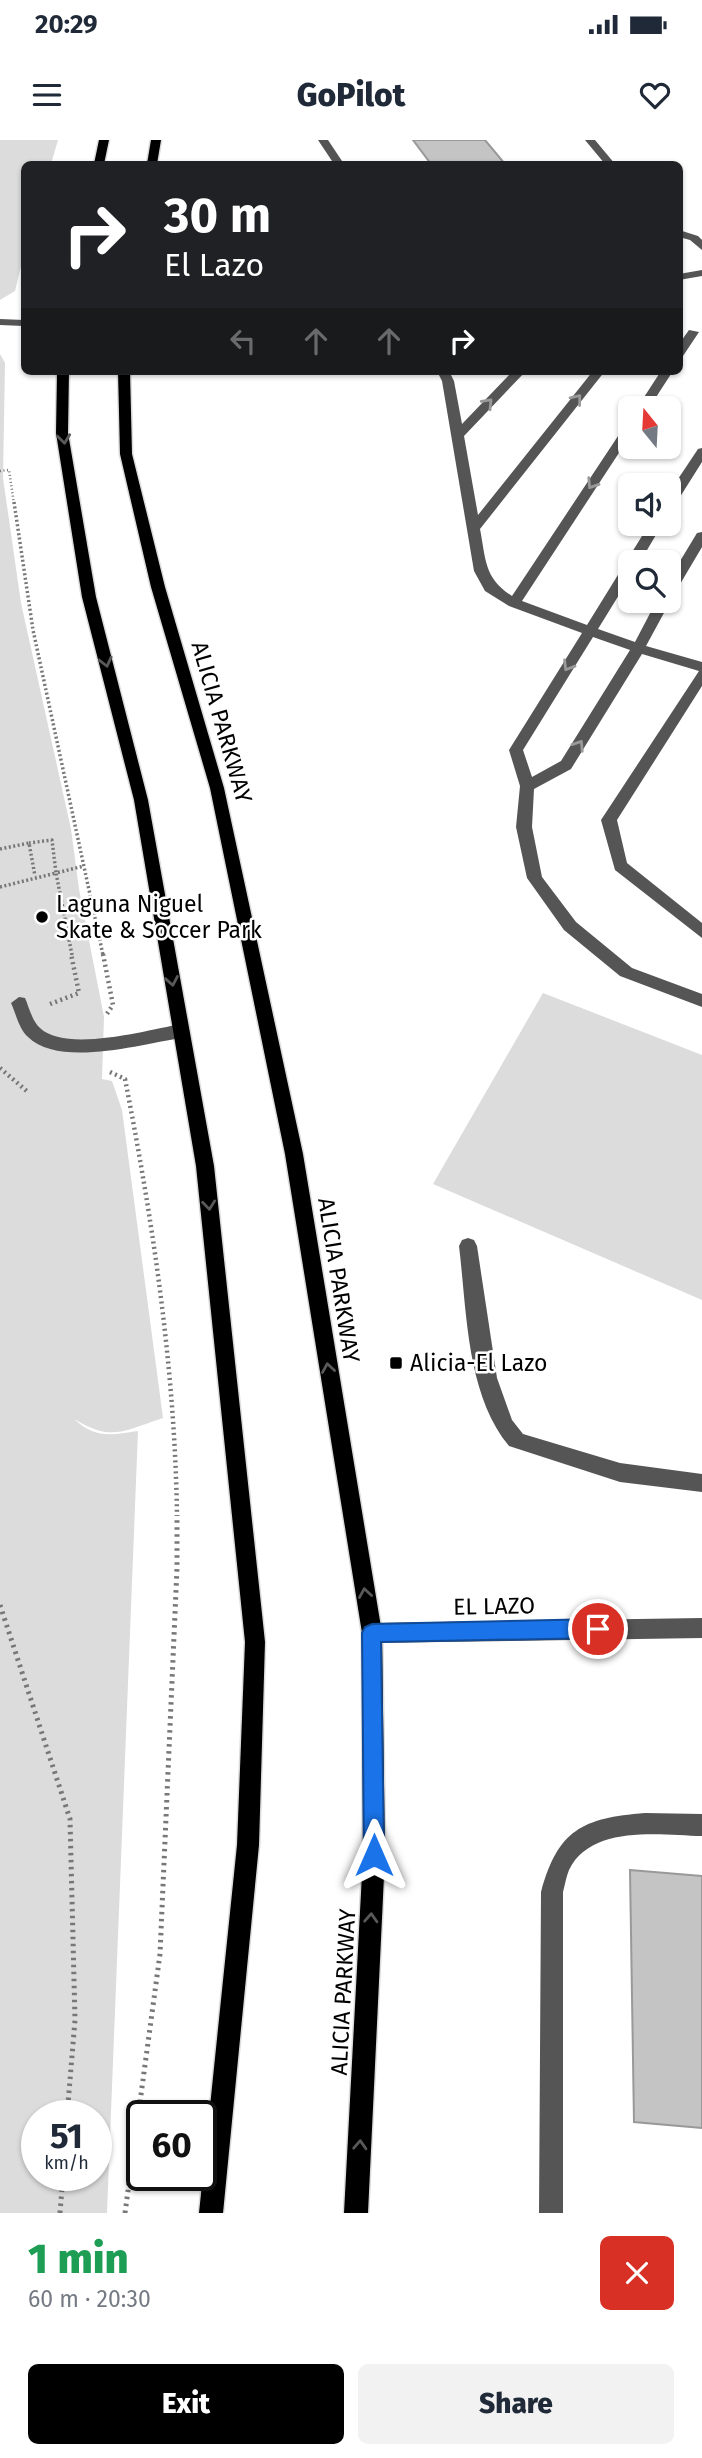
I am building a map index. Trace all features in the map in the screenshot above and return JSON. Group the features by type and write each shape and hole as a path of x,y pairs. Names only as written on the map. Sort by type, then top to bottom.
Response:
{"main road":[{"path":"100,161 104,140"},
{"path":"152,161 156,140"},
{"path":"63,375 62,433 89,597 141,800 205,1166 255,1642 248,1845 211,2213"},
{"name":"ALICIA PARKWAY","path":"124,375 126,454 158,587 217,788 293,1154 372,1633 374,1855 356,2213"}],"street":[{"path":"323,140 337,161"},
{"path":"590,140 608,161"},
{"path":"683,234 694,238 702,247"},
{"path":"683,276 702,272"},
{"path":"0,322 21,323"},
{"path":"683,334 693,332 683,347"},
{"path":"445,375 481,571 490,589 514,603 637,648 702,667"},
{"path":"457,436 516,375"},
{"path":"473,529 596,375"},
{"path":"651,396 664,375"},
{"path":"514,603 618,445"},
{"path":"681,485 702,452"},
{"path":"681,571 702,536"},
{"path":"618,585 516,750 527,786 524,827 535,878 570,926 626,972 702,1001"},
{"path":"527,786 566,765 621,680 657,613"},
{"path":"702,675 609,820 620,866 702,932"},
{"path":"19,1003 34,1033 55,1044 83,1047 181,1031"},
{"path":"468,1246 487,1375 498,1412 516,1439 577,1462 676,1483 702,1483"},
{"name":"EL LAZO","path":"372,1633 702,1628"},
{"path":"551,2213 552,1892 562,1859 580,1841 610,1826 702,1825"}],"path":[{"path":"0,471 9,470 29,608 113,1005 107,1015 96,1019"},
{"path":"0,849 52,840 79,993 49,1004 54,1015"},
{"path":"29,844 35,876"},
{"path":"0,887 35,876 84,866"},
{"path":"105,1044 111,1073 125,1079 139,1142 148,1195 176,1455 175,1645 160,1954 125,2213"},
{"path":"0,1068 29,1093"},
{"path":"0,1605 70,1819 75,2020 68,2100"},
{"path":"60,2213 62,2191"}],"shaded area":[{"path":"0,140 58,140 52,161 21,161 21,266 15,291 0,300"},
{"path":"0,354 5,363 3,478 21,603 71,829 79,889 104,1017 102,1079 112,1081 122,1110 163,1418 118,1432 98,1430 74,1419 97,1433 119,1434 138,1431 111,2100 21,2100 21,2191 108,2191 107,2213 0,2213"},
{"path":"543,993 702,1055 702,1300 433,1184"}],"building":[{"path":"413,140 485,140 502,161 429,161"},
{"path":"630,1870 702,1876 702,2128 634,2122"}],"place":[{"name":"Laguna Niguel Skate & Soccer Park","path":"42,917"},
{"name":"Alicia-El Lazo","path":"396,1363"}],"route":[{"path":"374,1855 372,1633 598,1629"}]}
